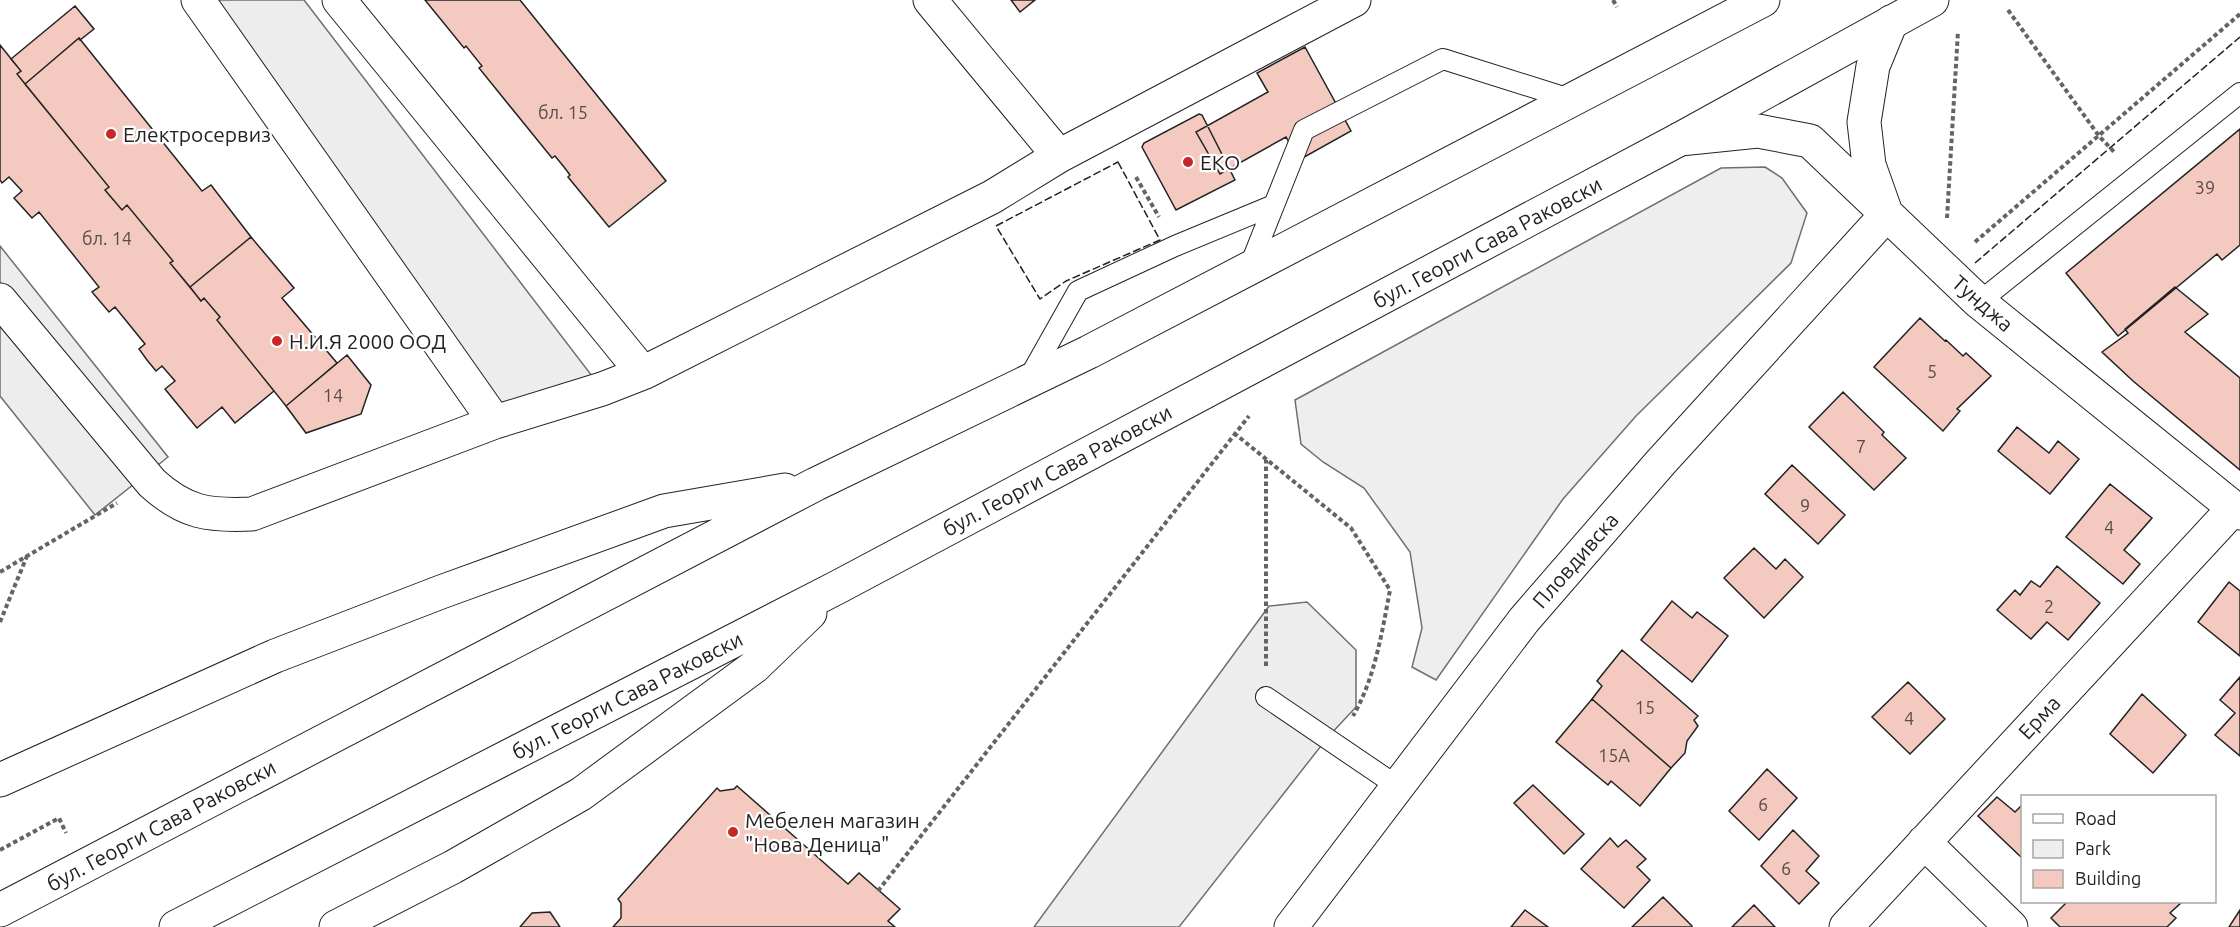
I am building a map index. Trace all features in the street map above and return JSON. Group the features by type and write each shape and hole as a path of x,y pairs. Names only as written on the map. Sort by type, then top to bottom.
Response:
{"main road":[{"path":"198,0 495,422"},
{"path":"339,0 643,373"},
{"path":"930,0 1059,156"},
{"path":"0,300 152,483 169,498 189,508 224,515 252,514 495,422 602,389 643,373 992,197 1059,156 1354,0"},
{"name":"бул. Георги Сава Раковски","path":"0,910 816,484 1026,382 1764,0"},
{"name":"бул. Георги Сава Раковски","path":"176,927 838,587 1680,140 1932,0"},
{"name":"Тунджа","path":"1891,22 1873,66 1864,122 1869,165 1887,214 1979,302 2237,510"},
{"path":"1680,140 1758,131 1810,141 1887,214"},
{"name":"Пловдивска","path":"1291,927 1524,620 1592,538 1887,214"},
{"path":"0,780 275,656 664,511 816,484"},
{"name":"Ерма","path":"1846,927 2237,510"},
{"path":"336,927 453,867 591,787 754,667 838,587"},
{"path":"1924,842 2011,927"}],"lane":[{"path":"1249,268 1304,130 1443,59 1574,100"},
{"path":"1979,302 2240,93"},
{"path":"1026,382 1078,291 1175,246 1274,205"},
{"path":"1266,697 1397,786"}],"path":[{"path":"1613,0 1617,7"},
{"path":"2007,10 2099,136 2136,176"},
{"path":"1944,269 2240,14"},
{"path":"1944,269 1959,22"},
{"path":"1136,177 1175,246"},
{"path":"878,891 1254,409"},
{"path":"1234,434 1351,528 1390,590 1381,637 1364,697 1337,744"},
{"path":"1266,460 1266,697"},
{"path":"0,572 152,483"},
{"path":"0,622 27,556"},
{"path":"0,850 59,818"}],"green space":[{"path":"1765,167 1782,178 1807,213 1791,263 1636,416 1563,499 1436,680 1412,667 1422,628 1410,552 1364,488 1323,462 1301,444 1295,400 1721,168"}],"shaded area":[{"path":"198,0 304,0 602,389 495,422"},
{"path":"0,246 168,457 95,515 0,396"},
{"path":"1307,602 1356,650 1356,707 1328,737 1179,927 1034,927 1269,606"}],"building":[{"path":"425,0 520,0 666,181 609,227 568,177 570,175 564,167 555,156 552,158 479,68 482,66 466,46 464,48"},
{"path":"1011,0 1035,0 1020,12"},
{"path":"75,6 94,29 80,40 79,38 25,84 17,74 21,71 11,59"},
{"name":"Електросервиз","path":"79,38 202,191 211,185 251,237 190,287 170,263 173,261 127,205 122,210 105,190 109,187 25,84"},
{"path":"0,45 21,71 17,74 109,187 105,190 122,210 127,205 173,261 170,263 201,301 204,298 220,317 217,320 274,391 235,423 222,407 197,428 165,389 175,381 162,366 156,371 139,349 145,344 115,307 109,312 92,292 99,287 39,212 32,218 14,198 22,191 9,177 2,183 0,180"},
{"path":"1305,47 1351,131 1299,160 1286,137 1220,174 1196,132 1268,92 1257,73"},
{"name":"EKO","path":"1199,114 1202,115 1235,180 1176,210 1142,147 1144,143"},
{"path":"2240,129 2240,245 2222,260 2217,254 2118,336 2066,273"},
{"name":"Н.И.Я 2000 ООД","path":"251,237 294,288 282,298 337,363 286,406 217,320 220,317 204,298 201,301 190,287"},
{"path":"2175,287 2208,314 2185,332 2240,378 2240,470 2133,381 2102,352 2128,333 2125,329"},
{"path":"1920,318 1963,356 1966,353 1991,376 1957,409 1960,411 1943,431 1874,367"},
{"path":"347,355 371,385 361,414 306,433 286,406"},
{"path":"1843,392 1884,432 1882,435 1906,458 1874,490 1809,427"},
{"path":"2017,427 2049,453 2058,441 2079,459 2050,494 1998,451"},
{"path":"1792,465 1845,515 1818,544 1765,494"},
{"path":"2110,484 2152,518 2124,550 2140,564 2123,584 2066,537"},
{"path":"1754,548 1776,569 1785,559 1803,577 1764,618 1724,578"},
{"path":"2057,566 2100,603 2068,640 2047,622 2031,639 1997,610 2015,590 2020,595 2031,581 2040,587"},
{"path":"2229,582 2240,591 2240,656 2198,622"},
{"path":"1672,601 1692,618 1697,612 1728,636 1692,682 1641,640"},
{"path":"1622,650 1698,716 1694,720 1698,726 1687,741 1685,753 1671,768 1592,699 1602,686 1597,681"},
{"path":"2240,677 2240,756 2215,735 2235,713 2220,700"},
{"path":"1908,682 1945,719 1910,754 1872,717"},
{"path":"2142,694 2186,735 2153,773 2110,734"},
{"path":"1592,699 1671,768 1640,806 1611,781 1608,785 1556,742"},
{"path":"1767,769 1797,798 1759,840 1729,811"},
{"path":"1533,785 1584,834 1564,854 1514,803"},
{"name":"Мебелен магазин \"Нова Деница\"","path":"737,786 848,884 859,873 900,909 888,921 895,927 613,927 621,918 621,903 618,899 717,788 720,791 734,789"},
{"path":"1997,797 2015,812 2021,806 2021,857 1978,816"},
{"path":"1793,830 1819,856 1806,871 1819,883 1799,904 1761,866"},
{"path":"1610,838 1618,847 1626,840 1646,859 1637,867 1650,880 1624,908 1581,869"},
{"path":"1663,897 1691,927 1632,927"},
{"path":"2066,903 2181,903 2170,913 2176,918 2167,927 2060,927 2051,918"},
{"path":"1754,905 1775,927 1732,927"},
{"path":"1525,910 1548,927 1511,927"},
{"path":"2240,910 2240,927 2229,927"},
{"path":"550,912 560,927 520,927 532,913"}],"fence":[{"path":"1975,263 2240,37"},
{"path":"1118,162 1160,240 1066,281 1040,299 996,226 1118,162"}],"place":[{"name":"Електросервиз","path":"111,134"},
{"name":"EKO","path":"1188,162"},
{"name":"Н.И.Я 2000 ООД","path":"277,341"},
{"name":"Мебелен магазин \"Нова Деница\"","path":"733,832"}]}
